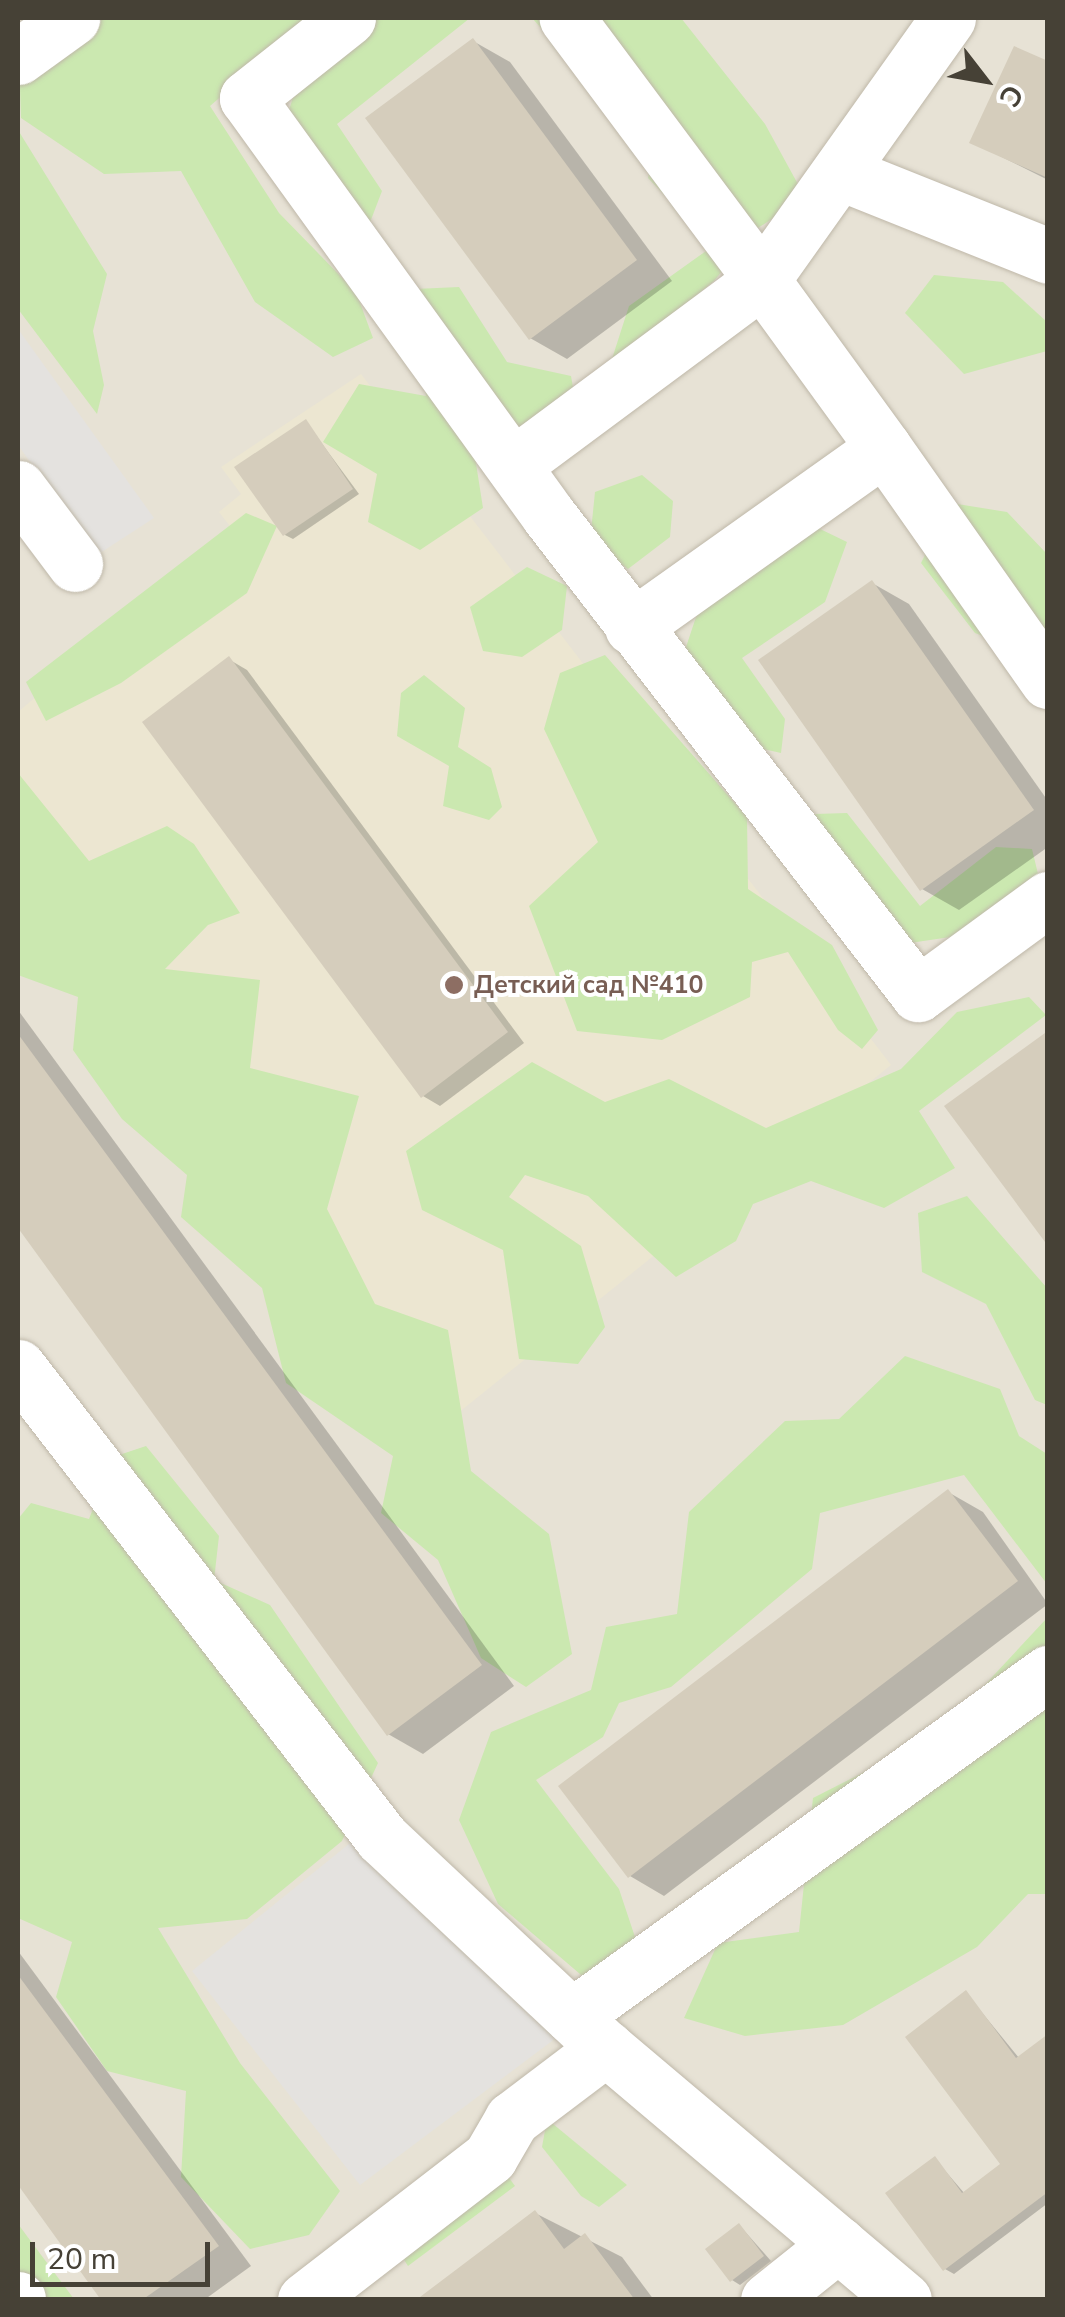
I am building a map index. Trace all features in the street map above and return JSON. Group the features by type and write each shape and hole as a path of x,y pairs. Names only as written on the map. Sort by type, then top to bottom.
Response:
{"lane":[{"path":"18,57 72,18"},
{"path":"348,18 247,98 632,627 918,994 1046,904"},
{"path":"567,18 762,280 1048,680"},
{"path":"512,465 762,280 948,18"},
{"path":"840,173 1048,256"},
{"path":"632,627 884,448"},
{"path":"18,488 75,564"},
{"path":"18,1366 382,1838 589,2032 904,2300"},
{"path":"304,2300 490,2158 512,2119 589,2032 1048,1673"},
{"path":"768,2300 838,2244"}],"shaded area":[{"path":"18,18 1047,18 1047,2299 18,2299"},
{"path":"18,329 154,518 97,555 18,445"},
{"name":"Детский сад №410","path":"361,374 891,1065 427,1438 18,904 18,712 233,530 219,512 241,494 221,467"},
{"path":"360,1835 560,2035 360,2185 192,1971"}],"green space":[{"path":"32,18 312,18 210,106 279,213 356,292 373,338 333,357 255,302 181,171 104,174 21,118 18,30"},
{"path":"376,18 470,18 337,124 382,191 369,225 283,130 300,74"},
{"path":"532,18 681,18 765,124 805,197 755,230 714,281 610,365 629,306 713,246 648,178 662,110 565,55"},
{"path":"18,130 107,274 93,331 104,385 97,414 18,309"},
{"path":"934,275 1003,282 1047,322 1047,351 964,374 905,313"},
{"path":"459,287 507,362 571,376 582,438 472,438 483,508 420,550 368,522 377,474 323,442 359,384 426,396 415,289"},
{"path":"642,475 673,501 670,537 628,569 590,541 595,492"},
{"path":"951,503 1007,512 1047,554 1047,722 1041,658 975,633 921,563"},
{"path":"246,513 277,526 247,593 121,683 46,721 26,682"},
{"path":"816,527 847,542 825,602 742,658 785,719 781,753 736,743 683,656 705,590"},
{"path":"527,567 567,586 562,630 522,657 483,651 470,607"},
{"path":"605,655 747,817 748,889 832,945 878,1030 862,1049 838,1030 788,952 752,962 750,997 662,1040 577,1031 529,906 598,842 544,729 560,673"},
{"path":"424,675 465,708 458,747 491,768 502,807 489,820 443,806 449,766 397,736 401,693"},
{"path":"18,773 89,861 167,826 194,844 240,913 208,925 165,969 260,980 250,1068 359,1096 327,1209 375,1304 448,1330 471,1471 549,1534 572,1654 526,1687 481,1658 438,1560 381,1513 393,1456 286,1383 262,1288 181,1217 187,1175 122,1119 73,1050 78,997 18,975"},
{"path":"847,813 920,906 996,847 1032,849 1038,874 964,935 903,944 827,858 815,814"},
{"path":"1029,997 1046,1015 919,1111 955,1168 884,1208 811,1181 753,1204 736,1241 676,1277 588,1196 525,1175 509,1197 581,1246 605,1327 578,1364 519,1359 503,1250 422,1210 406,1151 532,1062 605,1102 669,1079 766,1128 901,1069 957,1012"},
{"path":"967,1196 1047,1288 1047,1405 1035,1400 986,1304 922,1272 918,1213"},
{"path":"905,1356 1000,1389 1019,1436 1047,1454 1047,1584 964,1475 820,1513 812,1569 671,1687 619,1703 603,1737 536,1780 619,1889 640,1952 594,1986 498,1904 459,1820 491,1732 591,1690 606,1627 677,1614 689,1512 785,1421 839,1419"},
{"path":"146,1446 219,1536 214,1580 270,1605 378,1763 342,1841 247,1919 158,1928 240,2063 340,2191 309,2235 250,2249 181,2177 186,2091 107,2071 56,1997 72,1942 18,1918 18,1519 31,1503 89,1519 113,1457"},
{"path":"1047,1618 1047,1894 1028,1894 977,1947 843,2025 745,2036 684,2018 718,1943 799,1932 813,1798 939,1734"},
{"path":"547,2119 627,2185 599,2207 581,2196 542,2147"},
{"path":"507,2175 515,2186 408,2266 401,2255"},
{"path":"18,2224 74,2299 18,2299"}],"building":[{"path":"473,38 637,260 529,340 365,118"},
{"path":"1014,46 1048,61 1048,178 969,143"},
{"path":"306,419 353,489 283,536 234,467"},
{"path":"872,580 1034,810 920,891 758,660"},
{"path":"229,656 508,1032 421,1098 142,722"},
{"path":"1045,1033 1048,1036 1048,1246 944,1106"},
{"path":"18,1034 482,1665 387,1736 18,1228"},
{"path":"948,1489 1018,1581 628,1878 558,1786"},
{"path":"18,1975 219,2246 142,2300 101,2300 18,2185"},
{"path":"966,1990 1016,2058 1048,2034 1048,2192 943,2271 885,2193 935,2156 962,2193 1000,2164 905,2037"},
{"path":"535,2210 564,2249 585,2233 635,2300 416,2300"},
{"path":"739,2223 764,2256 730,2282 705,2249"}],"place":[{"name":"Детский сад №410","path":"454,985"}]}
